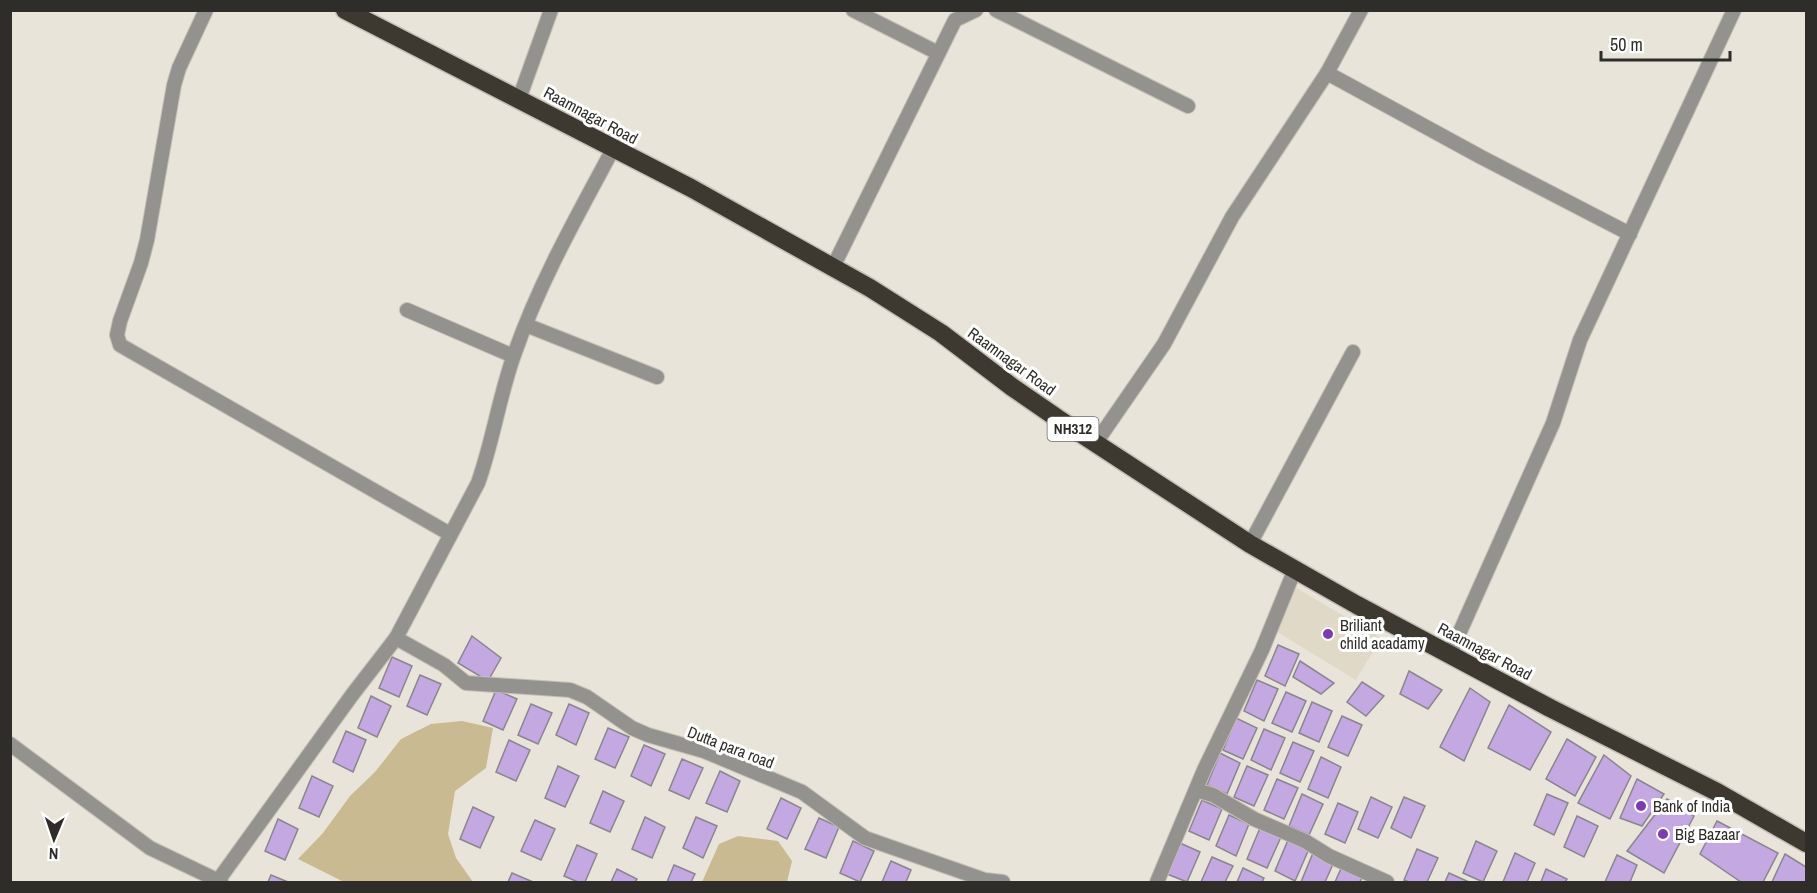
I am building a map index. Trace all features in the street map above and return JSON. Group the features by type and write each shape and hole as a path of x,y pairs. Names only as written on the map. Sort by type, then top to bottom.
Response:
{"highway":[{"name":"Raamnagar Road","path":"345,10 691,188 833,267 941,333 1012,387 1095,444 1251,544 1587,727 1717,792 1806,843"}],"street":[{"path":"206,10 179,68 174,86 141,263 118,328 117,335 120,345 450,534"},
{"path":"519,99 551,10"},
{"path":"853,10 938,53"},
{"path":"833,267 955,20 976,10"},
{"path":"996,10 1188,106"},
{"path":"1095,444 1164,344 1232,217 1327,73 1361,10"},
{"path":"1450,654 1553,423 1580,340 1734,10"},
{"path":"1327,73 1481,157 1630,234"},
{"path":"10,744 150,848 219,882 352,695 396,638 478,483 513,356 550,266 613,149"},
{"path":"406,310 513,356"},
{"path":"526,325 657,377"},
{"path":"1251,544 1353,352"},
{"path":"1157,882 1196,790 1262,650 1295,569"},
{"name":"Dutta para road","path":"396,638 444,665 466,683 570,690 578,693 632,728 704,751 802,792 865,837 985,880 1003,882"},
{"path":"1196,790 1213,795 1254,819 1305,841 1329,856 1386,882"}],"shaded area":[{"name":"Briliant child acadamy","path":"1293,586 1381,638 1356,680 1274,630"},
{"path":"462,721 493,728 486,768 455,791 448,834 456,858 473,882 344,882 298,859 323,833 350,796 375,772 401,739 431,724"},
{"path":"738,836 778,841 792,861 787,882 702,882 719,844"}],"building":[{"path":"472,636 501,658 488,681 458,663"},
{"path":"1278,645 1299,654 1285,686 1265,676"},
{"path":"392,657 412,666 399,697 379,688"},
{"path":"1300,661 1334,683 1321,694 1293,677"},
{"path":"1409,671 1442,690 1428,709 1400,694"},
{"path":"420,675 441,684 427,715 407,706"},
{"path":"1257,680 1278,689 1264,721 1244,711"},
{"path":"1362,682 1384,696 1366,716 1347,702"},
{"path":"1470,688 1490,702 1464,761 1440,747"},
{"path":"496,690 517,699 503,730 483,721"},
{"path":"1286,692 1306,701 1292,732 1272,723"},
{"path":"371,696 391,706 377,737 358,728"},
{"path":"1312,702 1332,711 1319,742 1299,733"},
{"path":"531,704 552,713 538,744 518,735"},
{"path":"569,704 589,713 576,745 556,735"},
{"path":"1509,705 1551,732 1530,770 1488,748"},
{"path":"1342,716 1362,725 1348,756 1328,747"},
{"path":"1236,718 1257,728 1243,759 1223,750"},
{"path":"608,728 629,737 615,768 595,759"},
{"path":"1264,729 1285,738 1271,770 1251,760"},
{"path":"346,731 366,740 353,772 333,762"},
{"path":"1567,739 1596,757 1575,796 1546,779"},
{"path":"509,740 530,750 516,781 496,772"},
{"path":"1293,742 1314,751 1300,782 1280,773"},
{"path":"644,745 665,754 651,786 631,776"},
{"path":"1220,753 1240,763 1227,794 1207,785"},
{"path":"1604,755 1631,776 1610,819 1578,803"},
{"path":"1321,757 1341,767 1328,798 1308,789"},
{"path":"682,759 703,768 689,799 669,790"},
{"path":"558,766 579,776 565,807 545,798"},
{"path":"1247,766 1268,775 1254,806 1234,797"},
{"path":"720,771 740,781 727,812 706,803"},
{"path":"312,776 333,786 319,817 299,808"},
{"path":"1277,779 1298,788 1284,819 1264,810"},
{"name":"Bank of India","path":"1637,779 1664,794 1642,826 1620,818"},
{"path":"603,791 624,801 610,832 590,823"},
{"path":"1302,794 1323,804 1309,835 1289,826"},
{"path":"1547,794 1568,803 1554,835 1534,825"},
{"path":"1371,797 1392,807 1378,838 1358,829"},
{"path":"1404,797 1425,806 1411,838 1391,828"},
{"path":"781,798 801,808 787,839 767,829"},
{"name":"Big Bazaar","path":"1667,799 1694,816 1664,873 1627,851"},
{"path":"1202,800 1222,809 1209,840 1189,831"},
{"path":"1338,803 1358,812 1345,843 1325,834"},
{"path":"473,807 494,817 480,848 460,839"},
{"path":"1229,815 1249,824 1236,856 1216,846"},
{"path":"1577,816 1598,826 1584,857 1564,847"},
{"path":"645,817 665,827 652,858 632,849"},
{"path":"696,817 717,826 703,858 683,848"},
{"path":"819,818 839,827 826,858 805,849"},
{"path":"278,819 298,829 285,860 265,851"},
{"path":"535,820 555,829 541,860 521,851"},
{"path":"1717,821 1778,853 1763,882 1741,882 1700,854"},
{"path":"1260,828 1281,837 1267,868 1247,859"},
{"path":"1288,840 1309,849 1295,881 1275,871"},
{"path":"853,841 874,851 860,882 840,873"},
{"path":"1476,841 1497,851 1483,882 1463,873"},
{"path":"1180,843 1200,852 1187,882 1167,874"},
{"path":"577,845 597,854 585,882 578,882 564,876"},
{"path":"1417,849 1438,858 1427,882 1404,880"},
{"path":"1313,853 1334,862 1325,882 1301,882"},
{"path":"1515,853 1535,863 1527,882 1503,882"},
{"path":"1785,854 1806,867 1806,882 1772,882"},
{"path":"1617,855 1637,865 1630,882 1605,882"},
{"path":"1212,857 1233,866 1225,882 1201,882"},
{"path":"891,861 911,870 906,882 882,882"},
{"path":"1343,864 1363,874 1360,882 1335,882"},
{"path":"674,865 695,874 691,882 667,882"},
{"path":"1243,868 1264,878 1262,882 1237,882"},
{"path":"617,869 637,879 635,882 611,882"},
{"path":"1546,869 1567,879 1565,882 1541,882"},
{"path":"512,873 533,882 508,882"},
{"path":"1449,873 1469,882 1445,882"},
{"path":"271,875 288,882 268,882"}],"place":[{"name":"Briliant child acadamy","path":"1328,634"},
{"name":"Bank of India","path":"1641,806"},
{"name":"Big Bazaar","path":"1663,834"}]}
